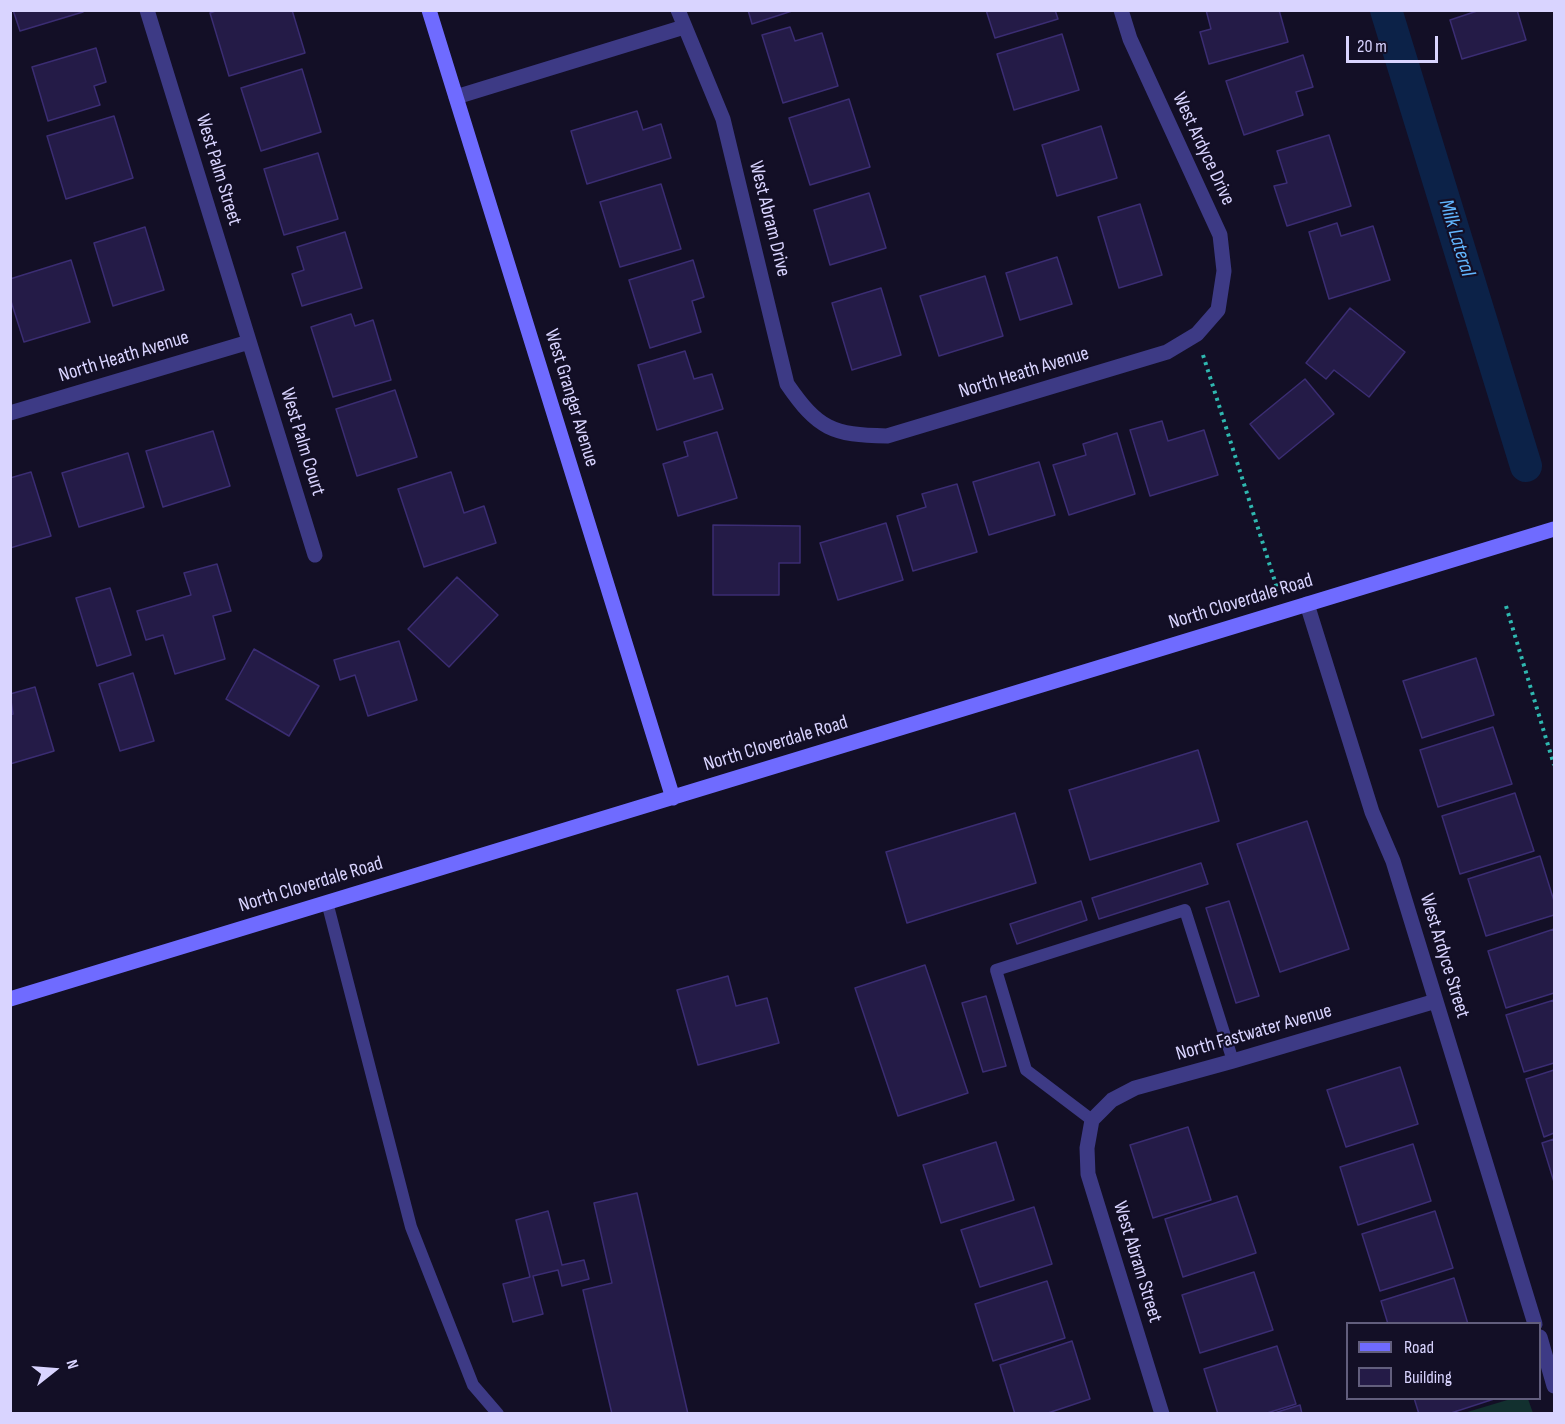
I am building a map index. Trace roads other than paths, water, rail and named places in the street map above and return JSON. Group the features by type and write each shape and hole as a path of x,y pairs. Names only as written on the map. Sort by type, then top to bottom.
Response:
{"main road":[{"name":"West Granger Avenue","path":"429,10 673,798"},
{"name":"North Cloverdale Road","path":"10,999 1554,529"}],"street":[{"name":"West Palm Street","path":"147,10 249,342"},
{"name":"West Abram Drive","path":"678,10 723,118 787,384 805,410 828,428"},
{"name":"West Ardyce Drive","path":"1121,10 1130,39 1220,235 1224,271 1218,310"},
{"path":"456,97 684,27"},
{"name":"North Heath Avenue","path":"828,428 857,436 887,436 1167,352 1197,334 1218,310"},
{"name":"North Heath Avenue","path":"10,413 249,342"},
{"name":"West Palm Court","path":"249,342 315,555"},
{"name":"West Ardyce Street","path":"1307,604 1372,812 1393,861 1535,1322"},
{"name":"North Fastwater Avenue","path":"1092,1120 1112,1101 1135,1088 1436,1001"},
{"name":"West Abram Street","path":"1092,1120 1087,1148 1088,1174 1162,1413"},
{"path":"1541,1344 1554,1386"}],"lane":[{"path":"327,902 411,1227 473,1386 498,1413"},
{"path":"1092,1120 1026,1070 996,970 1185,910 1233,1061"}],"waterway":[{"name":"Milk Lateral","path":"1386,10 1526,466"}]}
